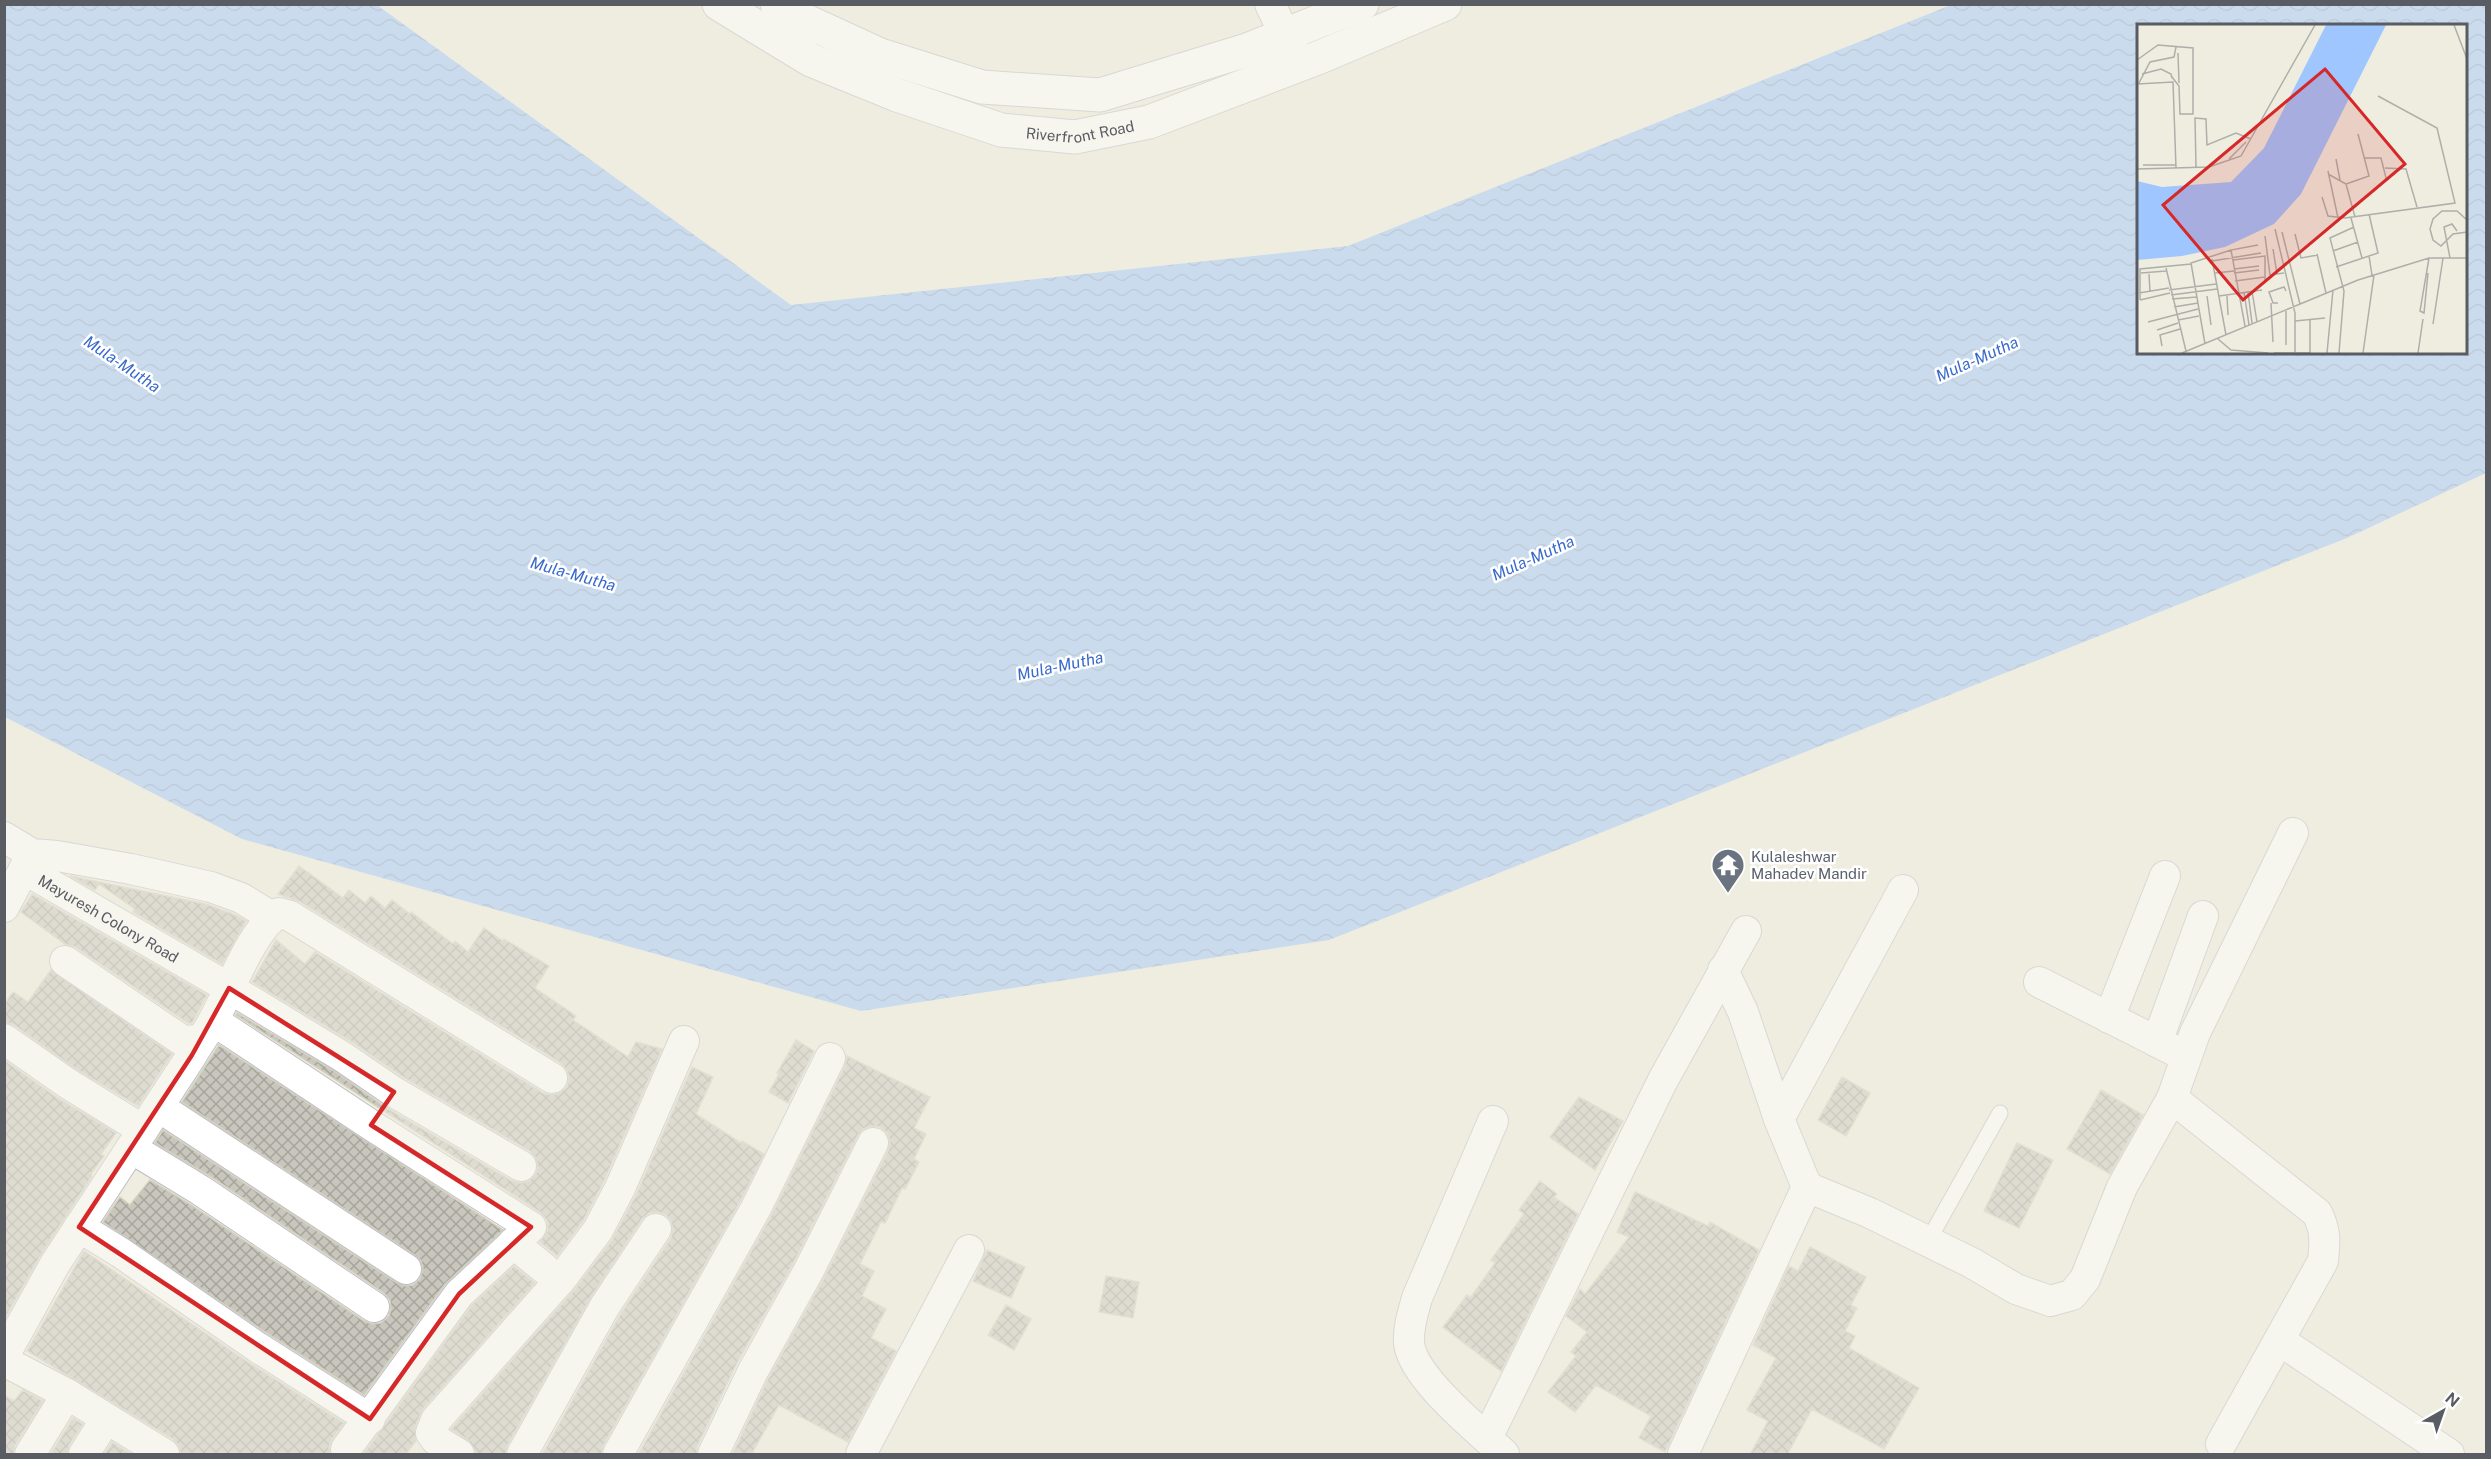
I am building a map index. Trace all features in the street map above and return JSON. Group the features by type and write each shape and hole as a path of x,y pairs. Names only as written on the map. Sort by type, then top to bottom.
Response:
{"street":[{"name":"Riverfront Road","path":"719,4 811,60 897,95 1001,130 1075,137 1149,122 1445,4"},
{"path":"777,4 793,15 880,55 981,87 1100,95 1247,50 1362,4"},
{"path":"1270,4 1299,64"},
{"path":"1723,970 1743,1012 1779,1119 1807,1187 1928,1241 2016,1289 2050,1300 2072,1295 2085,1279 2122,1187 2172,1098 2185,1056 2293,833"},
{"name":"Mayuresh Colony Road","path":"4,837 28,861 343,1057 394,1092 521,1166"},
{"path":"28,861 57,855 211,887 241,898 272,917"},
{"name":"Mayuresh Colony Road","path":"4,906 28,861"},
{"path":"2109,1018 2165,876"},
{"path":"1779,1119 1903,890"},
{"path":"4,1356 55,1264 207,1031 245,958 272,917 279,913 290,916 552,1078"},
{"path":"2157,1042 2203,916"},
{"path":"1493,1121 1417,1298 1410,1324 1409,1346 1420,1370 1437,1390 1495,1447 1663,1080 1746,931"},
{"path":"65,961 183,1041 207,1031"},
{"path":"2039,982 2185,1056"},
{"path":"207,1031 371,1125 531,1227 459,1294 346,1449"},
{"path":"4,1038 67,1083 144,1128 406,1269"},
{"path":"459,1455 436,1440 431,1433 436,1420 562,1278 598,1230 620,1188 684,1041"},
{"path":"618,1455 756,1208 830,1058"},
{"path":"371,1125 394,1092"},
{"path":"2172,1098 2317,1213 2324,1227 2326,1240 2323,1261 2221,1444"},
{"path":"144,1128 201,1190 374,1307"},
{"path":"713,1455 753,1371 809,1270 873,1143"},
{"path":"1683,1455 1807,1187"},
{"path":"79,1227 121,1252 257,1347 370,1419"},
{"path":"522,1455 605,1306 656,1228"},
{"path":"513,1243 545,1269"},
{"path":"861,1455 969,1250"},
{"path":"2279,1340 2449,1455"},
{"path":"4,1361 67,1395 154,1452"},
{"path":"30,1455 67,1395"},
{"path":"84,1455 106,1419"}],"lane":[{"path":"1928,1241 2000,1113"}],"highlighted area":[{"path":"229,988 394,1092 371,1125 531,1227 459,1294 370,1419 79,1227 192,1055"}],"water":[{"name":"Mula-Mutha","path":"4,5 377,5 791,305 1348,246 1951,5 2486,5 2486,473 2347,538 1329,940 861,1011 242,839 5,717"}],"building":[{"path":"299,866 343,898 349,890 365,903 371,896 385,908 392,900 453,944 455,941 468,952 484,928 549,966 535,988 576,1016 573,1020 628,1057 636,1042 662,1049 604,1181 583,1221 557,1256 540,1242 548,1230 547,1220 540,1212 236,1015 237,1013 334,1071 385,1107 512,1181 520,1183 529,1181 536,1174 538,1167 536,1158 530,1151 403,1077 352,1042 252,982 276,940 305,964 315,952 543,1093 551,1095 560,1093 567,1087 569,1078 567,1070 561,1063 299,901 278,894"},
{"path":"70,876 206,904 246,921 222,964 133,912 135,909 99,884 95,890"},
{"path":"32,894 207,995 192,1023 188,1023 75,947 65,944 21,912"},
{"path":"51,970 172,1054 138,1106 76,1069 14,1025 4,1022 4,1005 13,992 28,1002"},
{"path":"796,1040 814,1051 788,1103 769,1092"},
{"path":"219,1045 503,1230 445,1284 364,1395 267,1333 103,1222 120,1197 130,1205 150,1180 364,1321 372,1324 381,1323 389,1316 390,1300 384,1293 210,1176 155,1143 163,1130 397,1283 406,1286 413,1285 420,1279 423,1269 421,1261 415,1255 182,1102"},
{"path":"847,1056 930,1097 914,1128 926,1134 914,1159 919,1162 905,1189 902,1188 885,1223 881,1222 860,1264 874,1271 862,1296 886,1309 871,1338 896,1351 848,1442 779,1405 751,1455 732,1455 768,1379 824,1278 888,1151 890,1141 887,1133 880,1127 871,1126 863,1129 858,1135 794,1262 737,1363 697,1447 696,1455 638,1455 771,1216 845,1066"},
{"path":"4,1060 58,1098 116,1133 101,1154 104,1156 40,1256 4,1320"},
{"path":"692,1067 713,1077 696,1114 741,1143 742,1141 764,1154 741,1200 603,1446 601,1455 542,1455 620,1315 671,1238 673,1229 671,1221 666,1215 658,1212 649,1213 642,1219 591,1297 507,1446 505,1455 478,1455 468,1440 451,1429 575,1289 612,1240 636,1195"},
{"path":"1842,1077 1870,1093 1846,1136 1818,1120"},
{"path":"2101,1090 2143,1115 2110,1174 2067,1149"},
{"path":"1579,1097 1623,1121 1595,1170 1550,1137"},
{"path":"2017,1143 2053,1160 2019,1228 1984,1211"},
{"path":"1540,1181 1557,1194 1554,1197 1578,1214 1501,1371 1443,1327 1467,1295 1471,1297 1495,1263 1491,1260 1524,1214 1519,1210"},
{"path":"1635,1192 1708,1226 1710,1222 1759,1250 1665,1452 1639,1438 1651,1416 1596,1385 1575,1412 1548,1392 1576,1356 1571,1352 1587,1332 1566,1316 1580,1289 1585,1294 1629,1237 1617,1232"},
{"path":"1810,1247 1866,1277 1851,1305 1857,1308 1845,1331 1855,1336 1849,1348 1919,1388 1884,1449 1812,1409 1787,1455 1750,1455 1768,1421 1747,1410 1776,1358 1753,1345 1789,1266 1798,1271"},
{"path":"987,1250 1025,1267 1011,1298 973,1281"},
{"path":"84,1251 248,1362 344,1423 332,1439 329,1447 330,1455 181,1455 179,1446 173,1439 27,1351"},
{"path":"514,1266 535,1283 423,1409 415,1427 416,1441 405,1455 363,1455 472,1305"},
{"path":"1106,1276 1139,1282 1133,1318 1099,1312"},
{"path":"1006,1305 1031,1319 1014,1350 988,1335"},
{"path":"23,1390 43,1401 15,1445 13,1455 4,1455 4,1395 14,1401"},
{"path":"73,1418 83,1424 69,1445 67,1455 50,1455"},
{"path":"112,1442 132,1455 104,1455"}],"place":[{"name":"Kulaleshwar Mahadev Mandir","path":"1728,894"}]}
